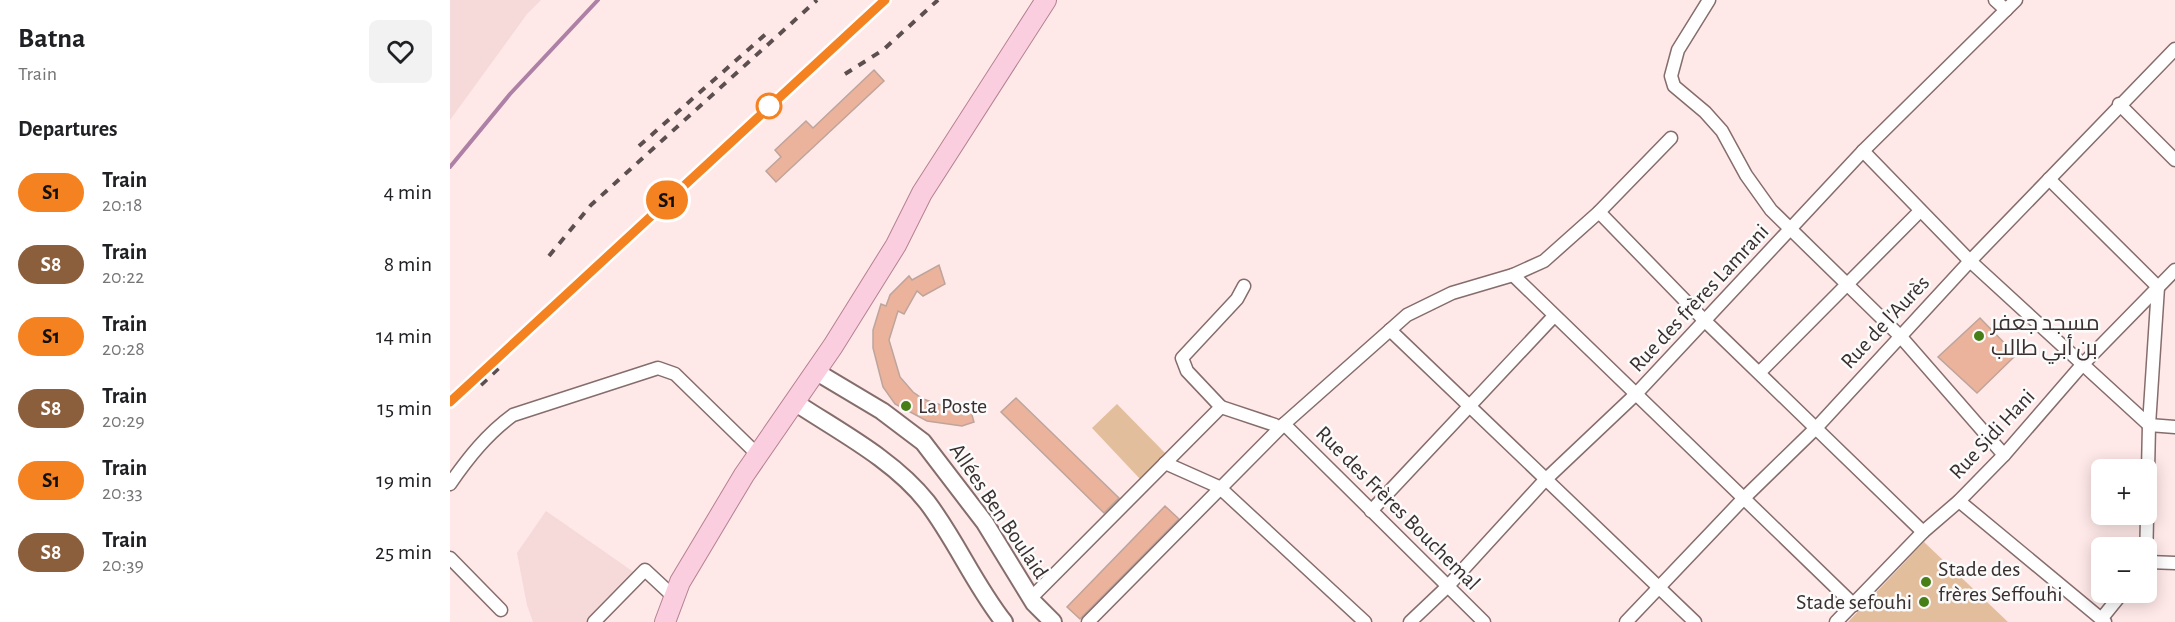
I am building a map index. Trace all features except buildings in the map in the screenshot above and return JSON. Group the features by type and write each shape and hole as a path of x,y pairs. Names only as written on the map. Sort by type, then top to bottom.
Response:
{"main road":[{"path":"665,622 680,582 757,454 796,403 896,245 922,193 1046,0"},
{"name":"Allées Ben Boulaid","path":"815,371 882,411 923,442 985,523 1031,598 1053,622"},
{"path":"796,403 903,477 927,502 1004,622"}],"street":[{"path":"1709,0 1684,38 1672,69 1672,82 1705,111 1722,131 1752,184 1771,210 1901,337 2004,455"},
{"path":"1995,0 2006,10"},
{"name":"Rue des frères Lamrani","path":"1410,622 1448,586 1544,481 1636,394 1863,151 2016,0"},
{"name":"Rue de l'Aurès","path":"1626,622 1744,498 1817,427 2119,104 2175,50"},
{"path":"2119,104 2175,160"},
{"path":"1088,622 1279,424 1407,315 1452,293 1514,275 1544,261 1599,212 1671,138"},
{"path":"1863,151 1919,212 1970,261 2149,425 2175,427"},
{"path":"2049,179 2158,287 2149,425 2147,537"},
{"path":"1599,212 1703,320 1760,372 1923,532"},
{"path":"1760,372 1919,212"},
{"name":"Rue Sidi Hani","path":"1836,622 1923,532 1959,501 2004,455 2082,365 2175,270"},
{"path":"1514,275 1854,605"},
{"path":"1031,598 1221,407 1186,370 1182,358 1237,299 1244,286"},
{"path":"1371,511 1554,316"},
{"path":"1390,330 1472,405 1544,481 1695,622"},
{"path":"450,484 468,458 498,426 513,415 655,368 666,369 675,375 757,454"},
{"name":"Rue des Frères Bouchemal","path":"1221,407 1279,424 1484,622"},
{"path":"1165,463 1219,487 1365,622"},
{"path":"1959,501 2104,620 2116,603"},
{"path":"450,558 501,610"},
{"path":"2157,563 2175,563"},
{"path":"594,622 645,570 674,597"}],"shaded area":[{"path":"450,0 541,0 527,14 450,120"},
{"path":"1117,404 1166,454 1140,479 1092,428"},
{"path":"546,511 635,573 587,622 533,622 527,605 517,553"},
{"name":"Stade des frères Seffouhi","path":"1924,542 2008,622 1848,622"}],"waterway":[{"path":"450,167 510,94 598,0"}],"railway":[{"path":"549,256 591,205 817,0"},
{"path":"450,402 885,0"},
{"path":"845,74 883,50 938,0"},
{"path":"639,146 767,33"},
{"path":"481,385 503,364"}],"train":[{"name":"S1","path":"450,402 590,269 885,0"}],"place":[{"name":"مسجد جعفر بن أبي طالب","path":"1979,336"},
{"name":"La Poste","path":"906,406"},
{"name":"Stade des frères Seffouhi","path":"1926,582"},
{"name":"Stade sefouhi","path":"1924,602"}]}
